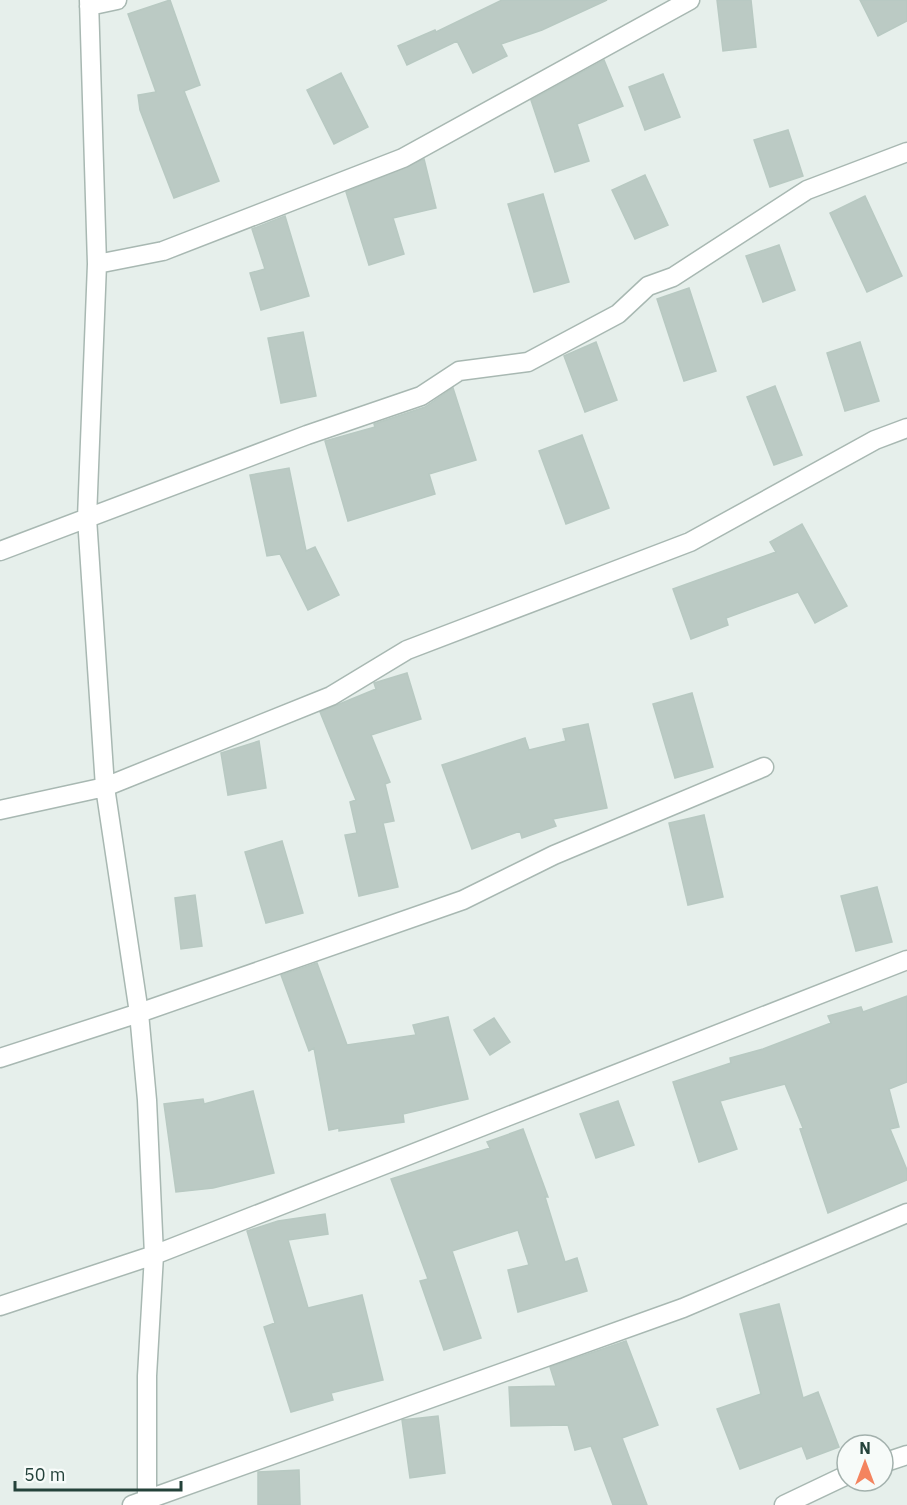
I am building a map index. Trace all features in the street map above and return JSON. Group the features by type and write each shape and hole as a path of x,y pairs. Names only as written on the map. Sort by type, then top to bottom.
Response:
{"street":[{"path":"117,0 89,3 97,264 87,518 105,787 139,1013 147,1100 154,1255 142,1503 683,1308 907,1213"},
{"path":"97,264 163,251 403,158 690,0"},
{"path":"0,550 421,396 459,371 528,362 618,314 648,286 674,278 807,190 907,152"},
{"path":"0,810 105,787 331,696 407,650 690,542 875,440 907,428"},
{"path":"0,1058 139,1013 463,900 554,855 764,767"},
{"path":"0,1306 154,1255 907,960"},
{"path":"784,1505 835,1481"}],"building":[{"path":"170,0 200,85 184,91 219,181 174,198 140,110 138,95 156,92 128,14"},
{"path":"502,0 607,0 542,30 501,44 507,56 473,73 457,41 407,65 398,46 435,30 436,32"},
{"path":"717,0 751,0 756,47 723,51"},
{"path":"860,0 907,0 907,21 878,36"},
{"path":"604,60 623,106 577,124 589,161 555,172 531,100"},
{"path":"341,73 368,127 334,144 307,90"},
{"path":"663,74 680,117 645,130 629,87"},
{"path":"788,130 803,176 770,187 754,140"},
{"path":"424,159 436,208 393,218 404,254 369,265 346,192"},
{"path":"645,175 668,225 635,239 612,190"},
{"path":"543,194 569,282 534,292 508,204"},
{"path":"865,196 902,276 867,292 830,213"},
{"path":"285,216 309,296 261,310 250,273 265,269 252,229"},
{"path":"779,245 795,290 763,302 746,256"},
{"path":"689,288 716,371 684,381 657,299"},
{"path":"303,332 316,396 281,403 268,338"},
{"path":"596,342 617,400 585,412 564,356"},
{"path":"860,342 879,401 845,411 827,353"},
{"path":"775,386 802,455 774,465 747,397"},
{"path":"453,388 476,460 429,474 435,494 348,521 325,441 375,427 374,424 425,407"},
{"path":"582,435 609,508 566,524 539,451"},
{"path":"289,468 306,551 315,547 339,595 308,610 280,554 267,556 250,475"},
{"path":"802,524 847,606 815,623 798,592 726,618 728,625 691,639 673,589 776,552 770,542"},
{"path":"407,673 421,719 371,735 390,782 385,784 394,821 383,823 398,887 359,896 345,835 357,833 350,802 356,800 320,712 376,689 374,683"},
{"path":"692,693 713,767 675,778 653,704"},
{"path":"588,724 607,808 553,819 556,826 522,838 520,831 472,849 442,765 525,738 529,750 566,741 563,729"},
{"path":"259,741 266,788 228,795 221,753"},
{"path":"704,815 723,897 688,905 669,823"},
{"path":"282,841 303,913 266,923 245,852"},
{"path":"877,887 892,942 856,951 841,896"},
{"path":"195,895 202,946 181,949 175,898"},
{"path":"317,963 347,1045 416,1035 413,1025 448,1017 468,1099 403,1114 404,1122 339,1131 339,1128 329,1130 314,1048 309,1051 281,975"},
{"path":"907,996 907,1082 889,1089 899,1127 890,1129 907,1170 907,1180 828,1213 800,1129 803,1128 785,1084 720,1101 737,1149 699,1162 673,1082 731,1063 730,1058 763,1049 831,1023 828,1016 861,1007 863,1012"},
{"path":"494,1018 510,1042 490,1055 474,1030"},
{"path":"253,1091 274,1173 213,1188 176,1192 164,1104 203,1099 204,1104"},
{"path":"618,1101 634,1145 596,1158 580,1114"},
{"path":"523,1129 548,1197 545,1197 565,1262 577,1258 587,1291 518,1312 508,1270 529,1265 518,1230 452,1251 481,1338 444,1350 420,1281 428,1279 391,1179 490,1148 487,1142"},
{"path":"325,1214 328,1234 288,1240 308,1308 362,1295 383,1380 331,1393 333,1400 291,1412 264,1327 275,1323 247,1231 278,1221"},
{"path":"779,1304 803,1398 818,1392 835,1437 835,1448 807,1459 802,1446 740,1469 717,1409 761,1394 740,1314"},
{"path":"626,1341 658,1425 622,1438 647,1505 613,1505 591,1446 575,1450 568,1425 511,1426 509,1387 556,1386 550,1367"},
{"path":"438,1416 445,1473 410,1478 402,1420"},
{"path":"299,1470 300,1505 258,1505 258,1472"}]}
